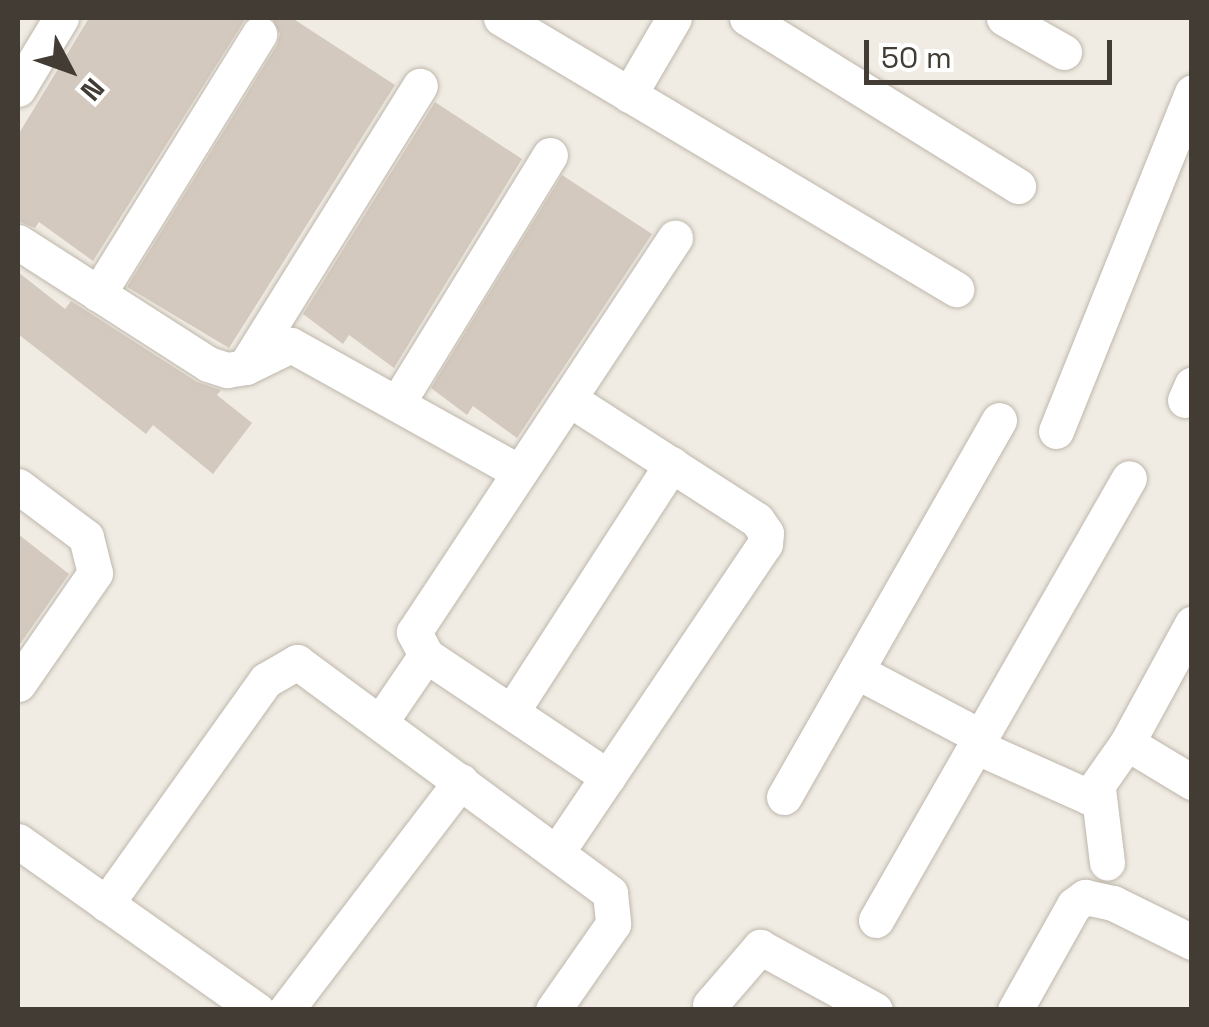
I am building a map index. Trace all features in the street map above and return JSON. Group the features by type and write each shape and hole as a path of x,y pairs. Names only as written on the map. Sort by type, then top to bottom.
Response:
{"street":[{"path":"18,89 61,18"},
{"path":"501,18 956,289"},
{"path":"629,95 674,18"},
{"path":"747,18 1018,186"},
{"path":"1004,18 1064,52"},
{"path":"98,294 259,34"},
{"path":"246,367 420,86"},
{"path":"1056,432 1192,92"},
{"path":"398,402 550,155"},
{"path":"608,777 426,655 414,638 416,624 516,470 571,400 675,238"},
{"path":"18,242 208,364 246,367 291,345 516,470"},
{"path":"557,852 765,544 757,520 571,400"},
{"path":"784,798 999,420"},
{"path":"512,712 672,464"},
{"path":"876,920 1129,478"},
{"path":"18,486 86,537 95,573 18,684"},
{"path":"856,670 1078,796 1098,789 1192,624"},
{"path":"380,721 426,655"},
{"path":"106,904 274,670 297,662 610,893 616,908 613,924 554,1010"},
{"path":"1126,744 1192,782"},
{"path":"286,1010 461,781"},
{"path":"1098,789 1107,862"},
{"path":"18,841 257,1010"},
{"path":"1020,1008 1074,905 1085,897 1114,903 1192,942"},
{"path":"710,1006 760,947 875,1010"}],"building":[{"path":"89,18 246,18 93,261 39,222 35,228 18,221 18,135"},
{"path":"272,18 292,18 395,85 229,348 127,287 277,45 280,34"},
{"path":"435,102 522,159 394,368 349,335 343,344 303,314"},
{"path":"562,175 652,234 517,438 473,406 467,415 431,388"},
{"path":"18,272 65,309 71,301 197,382 221,390 217,395 252,423 213,474 153,425 146,434 18,334"},
{"path":"18,534 69,574 18,647"}]}
